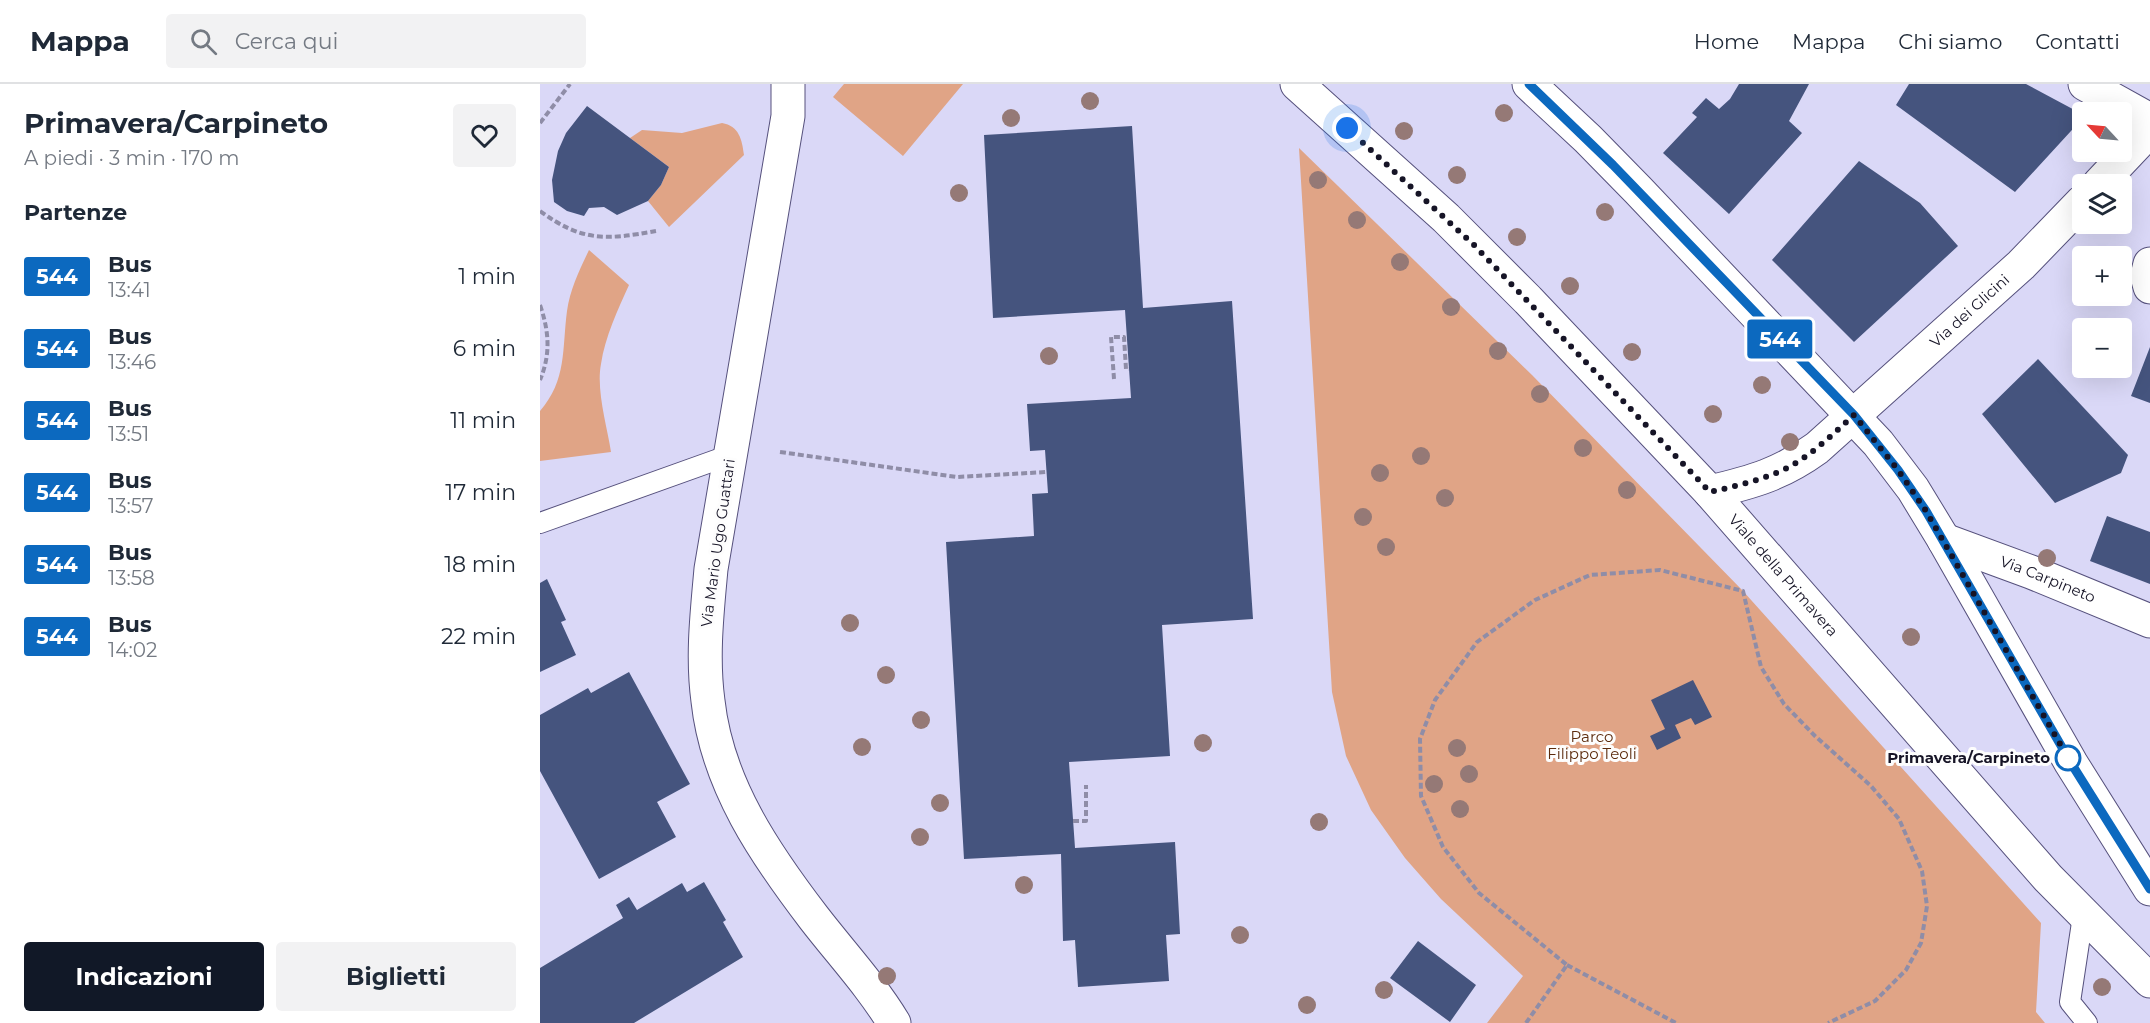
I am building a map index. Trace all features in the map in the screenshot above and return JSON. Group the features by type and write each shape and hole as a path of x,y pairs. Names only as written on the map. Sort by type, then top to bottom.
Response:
{"main road":[{"name":"Via Mario Ugo Guattari","path":"788,84 788,116 711,569 706,615 705,662 708,701 720,755 739,805 765,850 810,912 881,1001 894,1023"},
{"name":"Viale della Primavera","path":"1297,84 1474,245 1710,492 2040,870 2150,981"},
{"path":"1529,84 1613,165 1854,415 1878,443 1912,489 1944,540 2065,753 2150,889"},
{"path":"2085,84 2150,120"},
{"path":"2108,174 2150,130"},
{"name":"Via dei Glicini","path":"1710,492 1761,479 1788,467 1816,448 2021,265 2072,212"},
{"path":"2150,264 2146,276 2150,287"},
{"name":"Via Carpineto","path":"1944,540 2031,572 2150,621"}],"lane":[{"path":"540,523 730,455"},
{"path":"2083,915 2070,1002 2087,1023"}],"path":[{"path":"540,123 570,84"},
{"path":"540,212 560,226 593,236 621,237 656,231"},
{"path":"540,305 549,335 546,365 540,380"},
{"path":"1114,379 1111,338 1124,337 1126,369 1130,369"},
{"path":"780,452 957,477 1047,472"},
{"path":"1676,1023 1567,965 1479,893 1443,847 1421,796 1420,740 1435,700 1477,642 1535,600 1590,574 1660,570 1743,591 1761,667 1784,704 1815,736 1871,786 1899,819 1922,871 1927,906 1921,943 1906,970 1875,1001 1828,1023"},
{"path":"1073,821 1086,821 1086,785"},
{"path":"1526,1023 1567,965"}],"green space":[{"path":"844,84 963,84 903,156 833,97"},
{"path":"722,123 732,127 739,134 744,155 669,227 648,201 661,185 669,167 630,138 642,130 682,133"},
{"name":"Parco Filippo Teoli","path":"1299,148 1532,375 1743,591 2041,923 2036,1012 2045,1023 1487,1023 1523,976 1441,899 1405,858 1371,810 1346,756 1332,692"},
{"path":"589,250 629,285 609,333 600,374 601,396 611,452 540,461 540,411 555,388 559,376 568,303"}],"building":[{"path":"1739,84 1809,84 1789,121 1802,133 1729,214 1663,153 1697,117 1692,113 1706,98 1719,109 1730,99"},
{"path":"1909,84 2026,84 2072,109 2072,130 2015,192 1896,105"},
{"path":"587,106 669,167 661,185 648,201 617,215 604,207 589,208 584,216 567,211 554,202 552,180 558,151 566,133"},
{"path":"1132,126 1143,308 1232,301 1253,619 1162,625 1170,756 1069,762 1075,848 1175,842 1180,934 1166,935 1169,981 1078,987 1075,940 1063,941 1061,854 964,859 946,542 1034,536 1032,494 1048,493 1045,450 1030,451 1027,404 1131,398 1125,310 993,318 984,135"},
{"path":"1859,161 1920,203 1958,246 1854,342 1772,260"},
{"path":"2150,347 2150,403 2131,396"},
{"path":"2038,359 2128,455 2121,473 2055,503 1982,414"},
{"path":"2107,516 2150,532 2150,584 2090,561"},
{"path":"547,579 566,620 561,622 576,655 540,672 540,583"},
{"path":"629,672 690,784 657,802 676,837 599,879 540,771 540,715 588,688 591,693"},
{"path":"1693,680 1712,717 1695,725 1691,718 1675,725 1681,738 1657,750 1650,736 1665,729 1651,700"},
{"path":"704,882 726,920 723,922 743,957 634,1023 540,1023 540,968 623,918 616,905 629,897 637,910 682,883 687,892"},
{"path":"1418,941 1476,985 1450,1022 1390,978"}],"bus line":[{"name":"544","path":"1529,84 1613,165 1854,415 1878,443 1912,489 1944,540 1985,616 2071,763 2150,889"}],"place":[{"name":"Primavera/Carpineto","path":"2068,758"}],"route":[{"path":"1347,128 1474,245 1710,492 1746,484 1788,467 1816,448 1854,415 1878,443 1926,511 2071,763 2068,758"}]}
